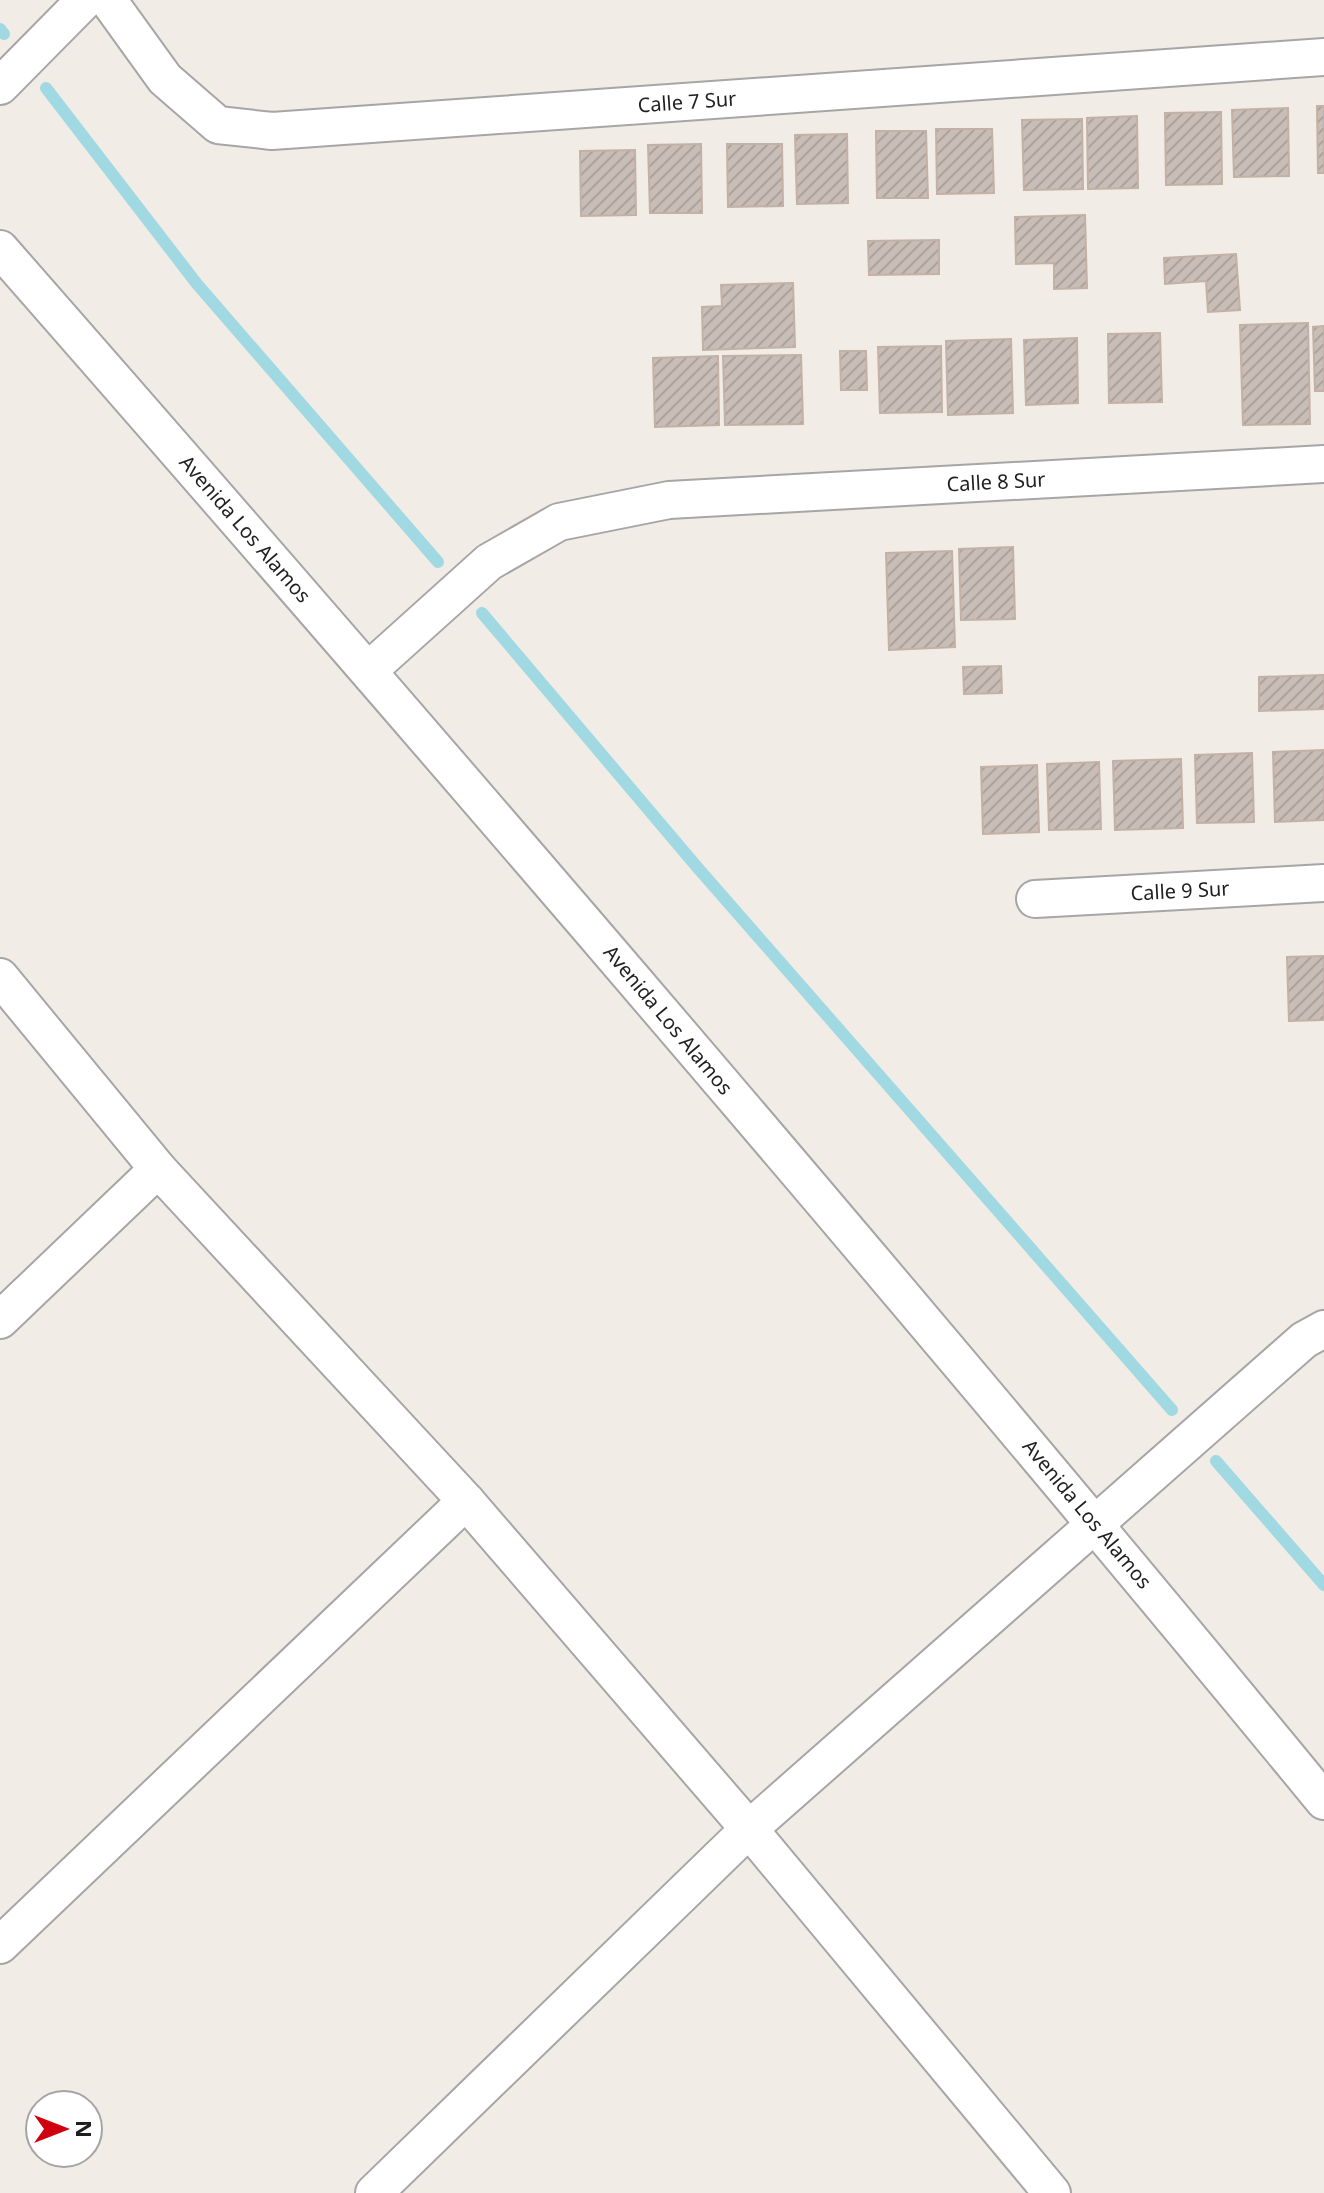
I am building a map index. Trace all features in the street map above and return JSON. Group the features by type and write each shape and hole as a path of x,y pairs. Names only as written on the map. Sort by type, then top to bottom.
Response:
{"street":[{"path":"0,86 85,0"},
{"name":"Calle 7 Sur","path":"108,0 165,79 218,125 272,131 1324,57"},
{"name":"Avenida Los Alamos","path":"0,249 369,670 1095,1522 1324,1801"},
{"name":"Calle 8 Sur","path":"369,670 489,562 559,522 669,500 1324,464"},
{"name":"Calle 9 Sur","path":"1035,899 1324,883"},
{"path":"0,977 158,1169 466,1501 749,1829 1036,2187"},
{"path":"0,1320 158,1169"},
{"path":"374,2193 749,1829 1304,1340 1324,1329"},
{"path":"0,1945 466,1501"}],"building":[{"path":"1317,106 1324,106 1324,173 1318,173"},
{"path":"1288,108 1289,176 1234,177 1232,110"},
{"path":"1221,112 1222,184 1166,185 1165,113"},
{"path":"1137,116 1138,188 1088,189 1087,118"},
{"path":"1082,119 1083,189 1024,190 1022,120"},
{"path":"936,129 992,129 994,193 937,194"},
{"path":"876,131 926,131 928,198 877,198"},
{"path":"847,134 848,203 797,204 795,135"},
{"path":"701,144 702,213 650,213 648,145"},
{"path":"727,144 782,144 783,206 728,207"},
{"path":"635,150 636,215 581,216 580,151"},
{"path":"1085,215 1087,288 1054,289 1054,263 1016,264 1015,217"},
{"path":"939,240 939,274 869,275 868,241"},
{"path":"1236,254 1240,310 1208,312 1206,281 1165,284 1164,258"},
{"path":"793,283 795,347 703,350 702,307 722,306 721,285"},
{"path":"1308,323 1310,424 1243,425 1240,325"},
{"path":"1324,326 1324,391 1315,391 1313,327"},
{"path":"1160,333 1162,402 1109,403 1108,334"},
{"path":"1077,338 1078,403 1026,405 1024,340"},
{"path":"1011,339 1013,413 948,415 946,341"},
{"path":"941,346 942,412 880,413 878,347"},
{"path":"840,351 866,351 867,390 841,390"},
{"path":"801,355 803,424 725,425 723,356"},
{"path":"718,356 719,425 655,427 653,358"},
{"path":"1013,547 1015,619 961,620 959,549"},
{"path":"952,551 955,647 889,650 886,553"},
{"path":"1001,666 1002,693 964,694 963,667"},
{"path":"1324,675 1324,709 1259,711 1259,677"},
{"path":"1324,750 1324,820 1275,822 1273,752"},
{"path":"1252,753 1254,822 1197,823 1195,755"},
{"path":"1181,759 1183,828 1115,830 1113,761"},
{"path":"1099,762 1101,829 1049,830 1047,764"},
{"path":"1037,765 1039,832 983,834 981,767"},
{"path":"1324,956 1324,1020 1289,1021 1287,957"}],"waterway":[{"path":"0,29 4,34"},
{"path":"46,88 197,284 438,562"},
{"path":"482,613 697,867 1172,1410"},
{"path":"1216,1461 1324,1585"}]}
